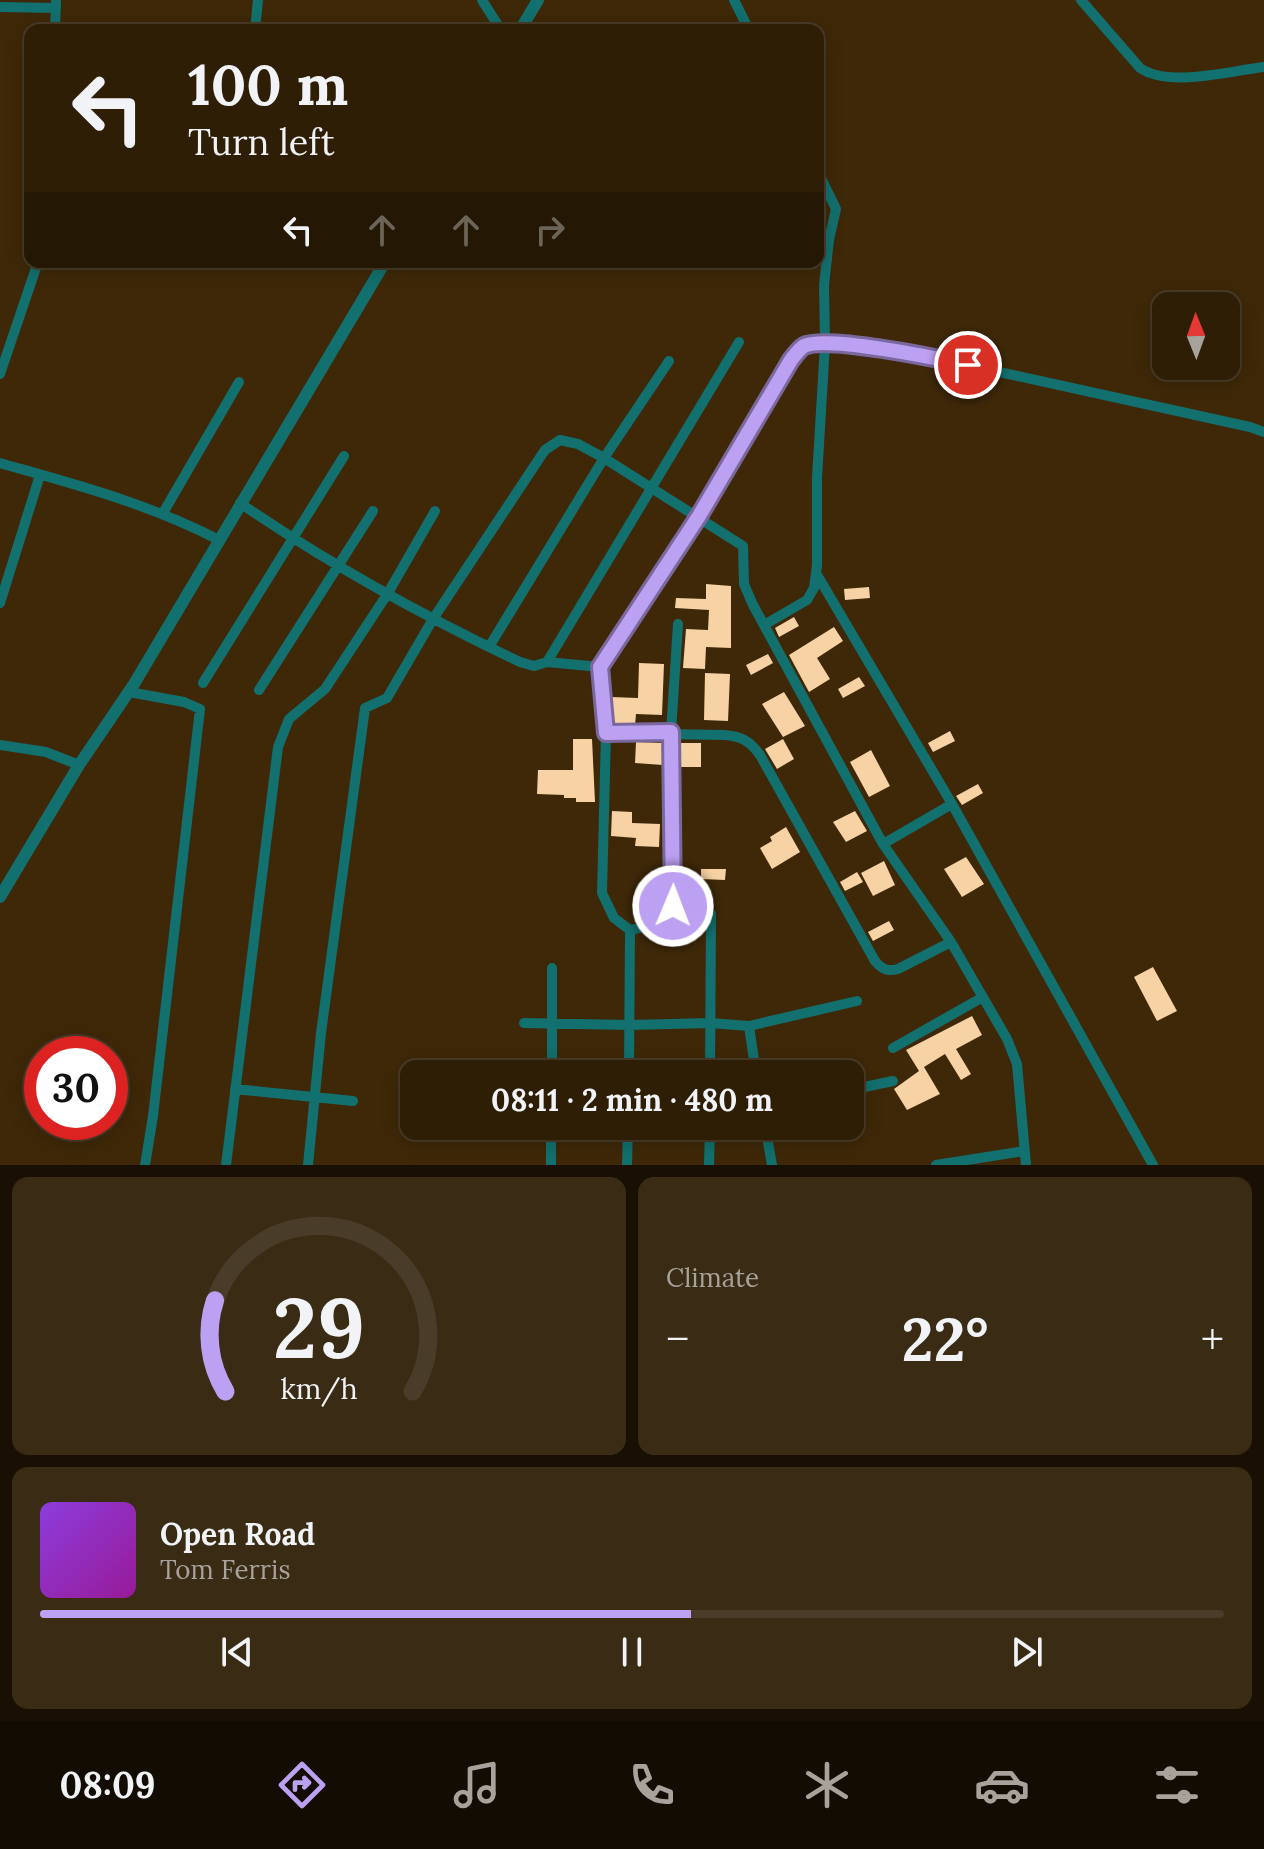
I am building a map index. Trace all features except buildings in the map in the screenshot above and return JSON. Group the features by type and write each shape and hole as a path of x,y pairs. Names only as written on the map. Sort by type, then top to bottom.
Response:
{"street":[{"path":"256,24 258,0"},
{"path":"482,0 497,24"},
{"path":"524,24 538,0"},
{"path":"734,0 746,24"},
{"path":"1081,0 1140,68 1150,75 1167,79 1264,67"},
{"path":"0,7 56,4 55,24"},
{"path":"764,625 807,600 814,588 825,344 824,285 836,209 824,184"},
{"path":"0,374 36,268"},
{"path":"0,897 79,765 129,692 381,268"},
{"path":"547,662 739,342"},
{"path":"678,624 671,732 673,906 666,916 642,928 630,930 614,918 602,893 606,733 600,667 699,516 791,360 806,345 908,352 1264,432"},
{"path":"489,647 604,458 669,361"},
{"path":"163,513 239,382"},
{"path":"308,1165 365,708 387,698 433,619 551,444 567,440 651,486 743,546 744,584 764,625 883,844 951,942 1007,1039 1017,1064 1026,1165"},
{"path":"203,683 344,456"},
{"path":"0,463 111,494 163,513 219,540"},
{"path":"0,603 40,475"},
{"path":"240,503 293,540 489,647 534,666 547,662 600,667"},
{"path":"259,690 373,511"},
{"path":"226,1165 278,747 289,719 325,689 388,593 435,511"},
{"path":"816,573 952,804 1153,1165"},
{"path":"129,692 184,702 200,709 145,1165"},
{"path":"606,733 671,732 739,736 753,745 881,968 890,971 898,969 951,942"},
{"path":"0,745 46,752 79,765"},
{"path":"883,844 952,804"},
{"path":"710,1060 711,914"},
{"path":"629,1060 630,930"},
{"path":"552,968 552,1060"},
{"path":"893,1048 983,997"},
{"path":"524,1023 710,1023 749,1026 857,1001"},
{"path":"749,1026 754,1060"},
{"path":"864,1087 893,1081"},
{"path":"235,1089 353,1101"},
{"path":"551,1140 551,1165"},
{"path":"627,1165 628,1140"},
{"path":"709,1165 710,1140"},
{"path":"768,1140 772,1165"},
{"path":"936,1165 1024,1151"}],"route":[{"path":"673,906 671,732 606,733 600,667 699,516 797,352 809,344 825,344 908,352 968,365"}]}
